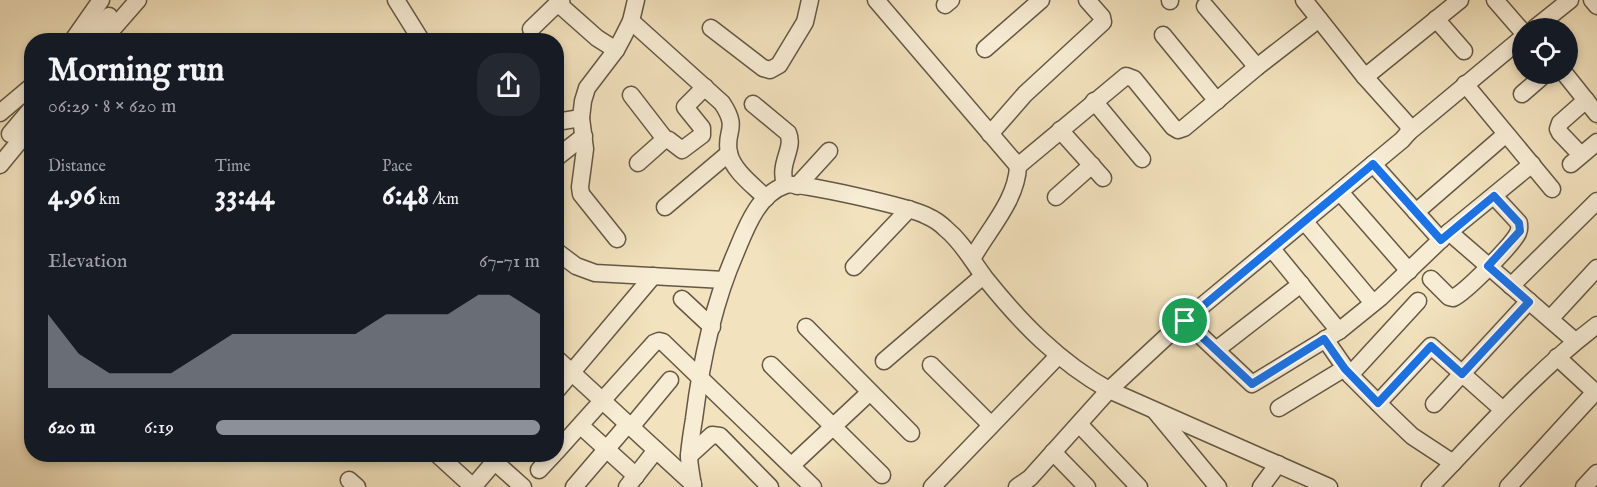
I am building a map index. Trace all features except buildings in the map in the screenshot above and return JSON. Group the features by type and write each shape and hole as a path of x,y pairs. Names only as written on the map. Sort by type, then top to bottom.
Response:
{"street":[{"path":"78,33 101,0"},
{"path":"94,33 123,0"},
{"path":"109,33 138,0"},
{"path":"396,0 417,33"},
{"path":"531,29 560,0 562,7 597,38 616,50"},
{"path":"616,239 582,194 580,187 585,149 581,118 587,88 616,50 631,21 636,0"},
{"path":"711,28 763,68 770,70 778,65 805,22 810,0"},
{"path":"985,49 1041,0"},
{"path":"990,134 1025,94 1103,22 1102,17 1087,0"},
{"path":"1304,0 1365,77 1408,125 1409,132"},
{"path":"1365,77 1460,0"},
{"path":"1495,0 1512,20"},
{"path":"1592,0 1597,6"},
{"path":"1546,18 1565,1"},
{"path":"881,2 1018,166"},
{"path":"1205,6 1257,67"},
{"path":"972,259 1012,193 1018,166 1122,78 1131,77 1178,130 1184,128 1319,19"},
{"path":"1436,19 1464,51"},
{"path":"631,21 722,103 731,116 729,153 733,162 766,198"},
{"path":"1163,35 1216,100"},
{"path":"1017,487 1030,478 1109,390 1151,351 1512,46"},
{"path":"1465,84 1552,189"},
{"path":"1522,94 1534,84"},
{"path":"1573,84 1597,114"},
{"path":"631,95 665,139 682,150 702,135 702,128 685,106 705,87"},
{"path":"0,113 24,93"},
{"path":"1586,100 1560,123 1558,129 1576,160 1597,142"},
{"path":"1094,101 1142,159"},
{"path":"753,104 788,133 791,140 782,175 791,186 876,200 927,215 945,228 964,247 983,276 1016,315 1058,356 1082,375 1109,390 1329,487"},
{"path":"0,147 24,118"},
{"path":"564,121 581,118"},
{"path":"1060,130 1103,178"},
{"path":"1416,212 1506,134"},
{"path":"0,165 24,136"},
{"path":"564,152 584,136"},
{"path":"638,162 665,139"},
{"path":"693,485 689,456 700,377 724,280 742,237 766,198 771,193 791,186 829,150"},
{"path":"665,207 729,153"},
{"path":"1373,164 1416,212 1445,236 1488,266 1575,341"},
{"path":"1185,321 1252,384 1339,331 1409,271 1445,236 1532,164"},
{"path":"1056,197 1092,165"},
{"path":"1340,192 1409,271"},
{"path":"1431,279 1449,297 1454,298 1520,231 1519,223 1494,196"},
{"path":"1511,286 1597,202"},
{"path":"854,267 909,209"},
{"path":"1305,222 1373,303"},
{"path":"1272,249 1339,331"},
{"path":"564,257 576,266 595,273 724,280"},
{"path":"1550,319 1597,268"},
{"path":"564,382 653,276"},
{"path":"884,361 983,276"},
{"path":"1216,350 1300,284"},
{"path":"682,299 712,327"},
{"path":"1279,408 1347,372 1418,301"},
{"path":"1434,404 1529,302"},
{"path":"1430,487 1557,357 1597,325"},
{"path":"806,327 911,433"},
{"path":"1324,339 1347,372 1412,436 1453,463"},
{"path":"564,444 658,341 663,342 813,487"},
{"path":"1378,403 1431,346 1503,410"},
{"path":"932,487 1058,356"},
{"path":"1508,487 1596,393 1557,357"},
{"path":"564,365 693,485"},
{"path":"771,365 882,475"},
{"path":"931,365 991,425"},
{"path":"574,487 670,380"},
{"path":"792,465 870,392"},
{"path":"1152,408 1218,487"},
{"path":"1078,424 1139,487"},
{"path":"581,426 607,450 631,481 656,450"},
{"path":"689,456 716,434 770,487"},
{"path":"1053,452 1086,487"},
{"path":"445,462 470,486 494,462"},
{"path":"501,462 523,487"},
{"path":"539,470 547,462"},
{"path":"1261,487 1278,464"},
{"path":"1584,487 1597,473"}],"route":[{"path":"1373,164 1441,240 1494,196 1519,223 1520,231 1488,266 1529,302 1462,374 1431,346 1378,403 1350,375 1324,339 1252,384 1185,321 1373,164"}]}
